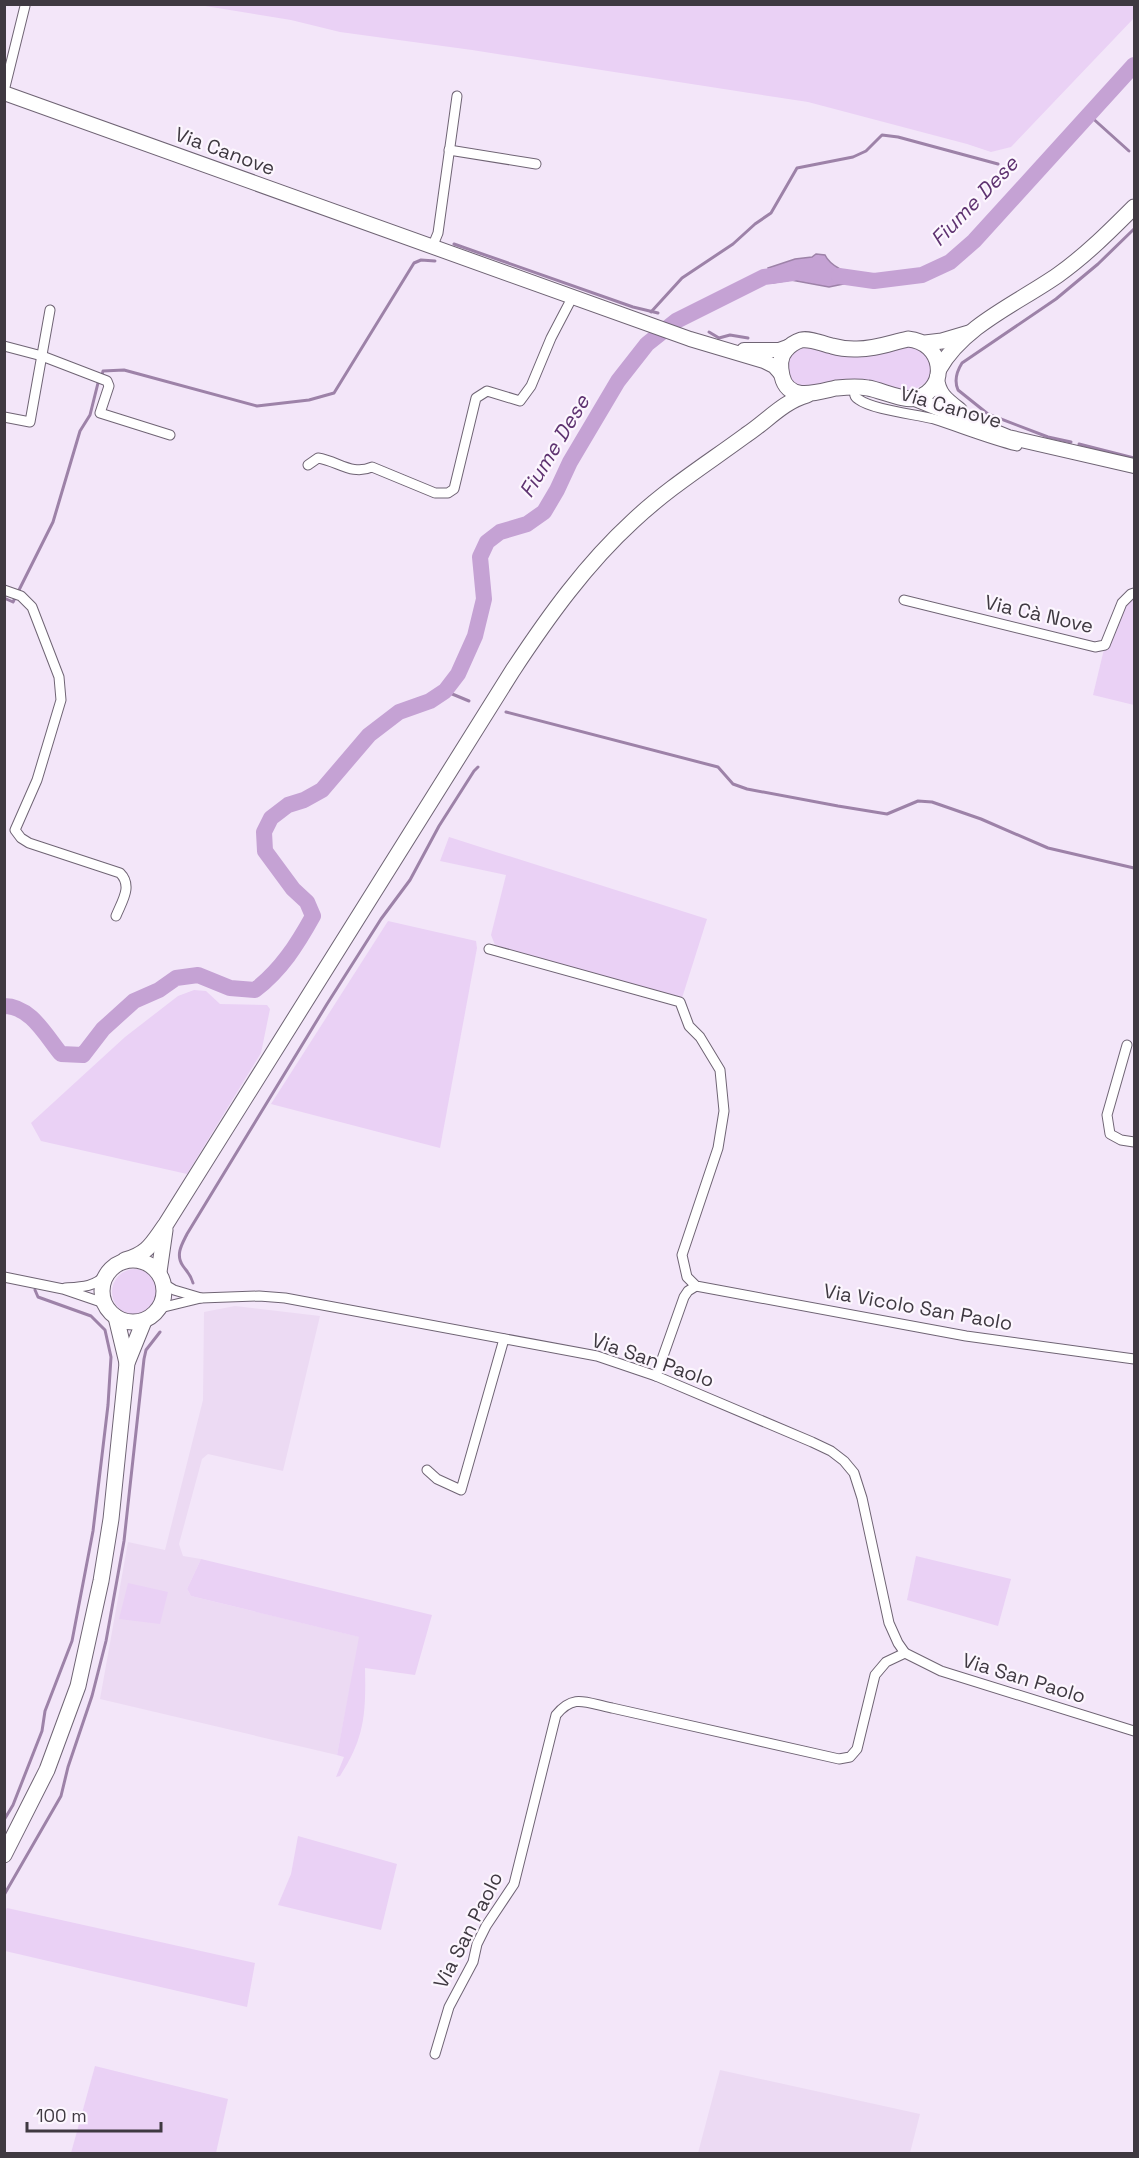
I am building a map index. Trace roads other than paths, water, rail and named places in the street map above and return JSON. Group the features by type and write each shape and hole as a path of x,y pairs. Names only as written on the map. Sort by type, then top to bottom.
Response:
{"main road":[{"path":"166,1224 161,1278 165,1292 160,1308 144,1321 125,1321 116,1317 104,1303 103,1284 106,1275 118,1263 140,1256 166,1224 513,670 553,612 596,559 634,520 695,470 746,436 796,398 855,387 875,389 915,399 928,390 955,347 972,332 1058,275 1100,241 1134,207"},
{"path":"746,436 777,399 782,377 781,360 786,350 800,340 857,349 884,346 908,339 925,343 942,341 972,332"},
{"path":"925,343 935,354 938,373"},
{"path":"782,377 793,391 807,395"},
{"path":"125,1260 144,1261 161,1278"},
{"path":"116,1317 127,1363"},
{"path":"4,1855 47,1770 63,1730 80,1676 101,1581 111,1519 127,1363 144,1321"}],"street":[{"name":"Via Canove","path":"25,6 4,92 721,350 764,361 774,366 782,377"},
{"path":"433,245 438,233 456,96"},
{"path":"449,150 536,164"},
{"path":"308,465 318,458 331,460 351,471 364,471 372,467 435,493 448,493 454,489 476,398 487,391 520,400 531,386 551,338 573,296"},
{"path":"4,417 30,423 50,310"},
{"path":"4,346 42,356 107,381 109,386 100,414 171,435"},
{"name":"Via Canove","path":"721,350 766,350 790,346"},
{"name":"Via Canove","path":"938,373 938,387 946,400 986,428"},
{"name":"Via Canove","path":"855,387 856,399 872,405 933,419 980,436 1048,453"},
{"name":"Via Canove","path":"915,399 1008,437 1134,466"},
{"path":"13,593 32,607 36,615 59,677 61,700 38,780 15,830 29,843 120,873 126,879 127,887 116,916"},
{"name":"Via Cà Nove","path":"904,600 1095,647 1105,645 1122,603 1134,593"},
{"path":"489,949 680,1002 689,1026 699,1037 720,1070 724,1111 718,1148 682,1255 687,1277 696,1286 684,1297 656,1376"},
{"path":"1127,1045 1107,1115 1110,1134 1120,1140 1134,1143"},
{"path":"63,1289 89,1286 98,1283 106,1275"},
{"path":"4,1277 63,1289 104,1303"},
{"name":"Via San Paolo","path":"161,1278 174,1290 201,1298"},
{"name":"Via Vicolo San Paolo","path":"696,1286 966,1336 1134,1359"},
{"name":"Via San Paolo","path":"160,1308 201,1298 260,1296 285,1298 597,1356 656,1376 831,1451 854,1473 862,1498 889,1623 898,1644 905,1653 941,1671 1134,1731"},
{"path":"427,1470 437,1479 460,1491 504,1339"},
{"name":"Via San Paolo","path":"435,2054 449,2007 473,1962 477,1944 514,1884 556,1715 568,1703 576,1701 612,1708 839,1759 850,1757 857,1749 875,1676 886,1662 905,1653"}],"waterway":[{"name":"Fiume Dese","path":"839,276 874,281 922,275 950,262 974,241 1134,65"},
{"path":"1089,115 1129,151"},
{"path":"651,312 682,278 733,244 771,213 797,168 853,157 866,151 882,135 898,137 998,164"},
{"path":"1071,442 1048,437 988,414 958,390 957,373 962,363 1056,299 1098,264 1134,229"},
{"path":"454,244 633,307 658,313"},
{"path":"102,375 103,371 124,370 257,406 309,400 334,393 414,263 421,260 435,261"},
{"name":"Fiume Dese","path":"4,1006 14,1007 30,1016 61,1054 83,1055 103,1029 134,1001 159,990 176,978 198,975 230,988 255,990 273,974 288,956 313,916 307,902 293,889 265,851 264,832 271,818 288,805 304,800 322,790 369,735 399,712 430,701 445,691 458,674 475,636 484,599 480,557 487,542 500,532 527,524 544,512 570,462 618,381 647,344 676,321 764,277 793,273"},
{"path":"709,332 719,338 730,335 748,338"},
{"path":"4,598 13,602 53,522 80,431 90,415 98,383"},
{"path":"1079,444 1134,458"},
{"path":"445,691 469,701"},
{"path":"506,712 718,767 733,784 747,789 887,814 918,801 932,802 981,819 1048,848 1134,868"},
{"path":"193,1283 180,1258 180,1250 187,1234 327,1004 381,919 410,880 439,826 478,767"},
{"path":"4,1820 13,1805 42,1731 45,1711 72,1641 93,1531 108,1405 111,1357 105,1330 91,1316 38,1297 35,1290"},
{"path":"4,1895 61,1796 68,1767 92,1696 106,1641 124,1541 144,1359 146,1350 160,1332"}]}
